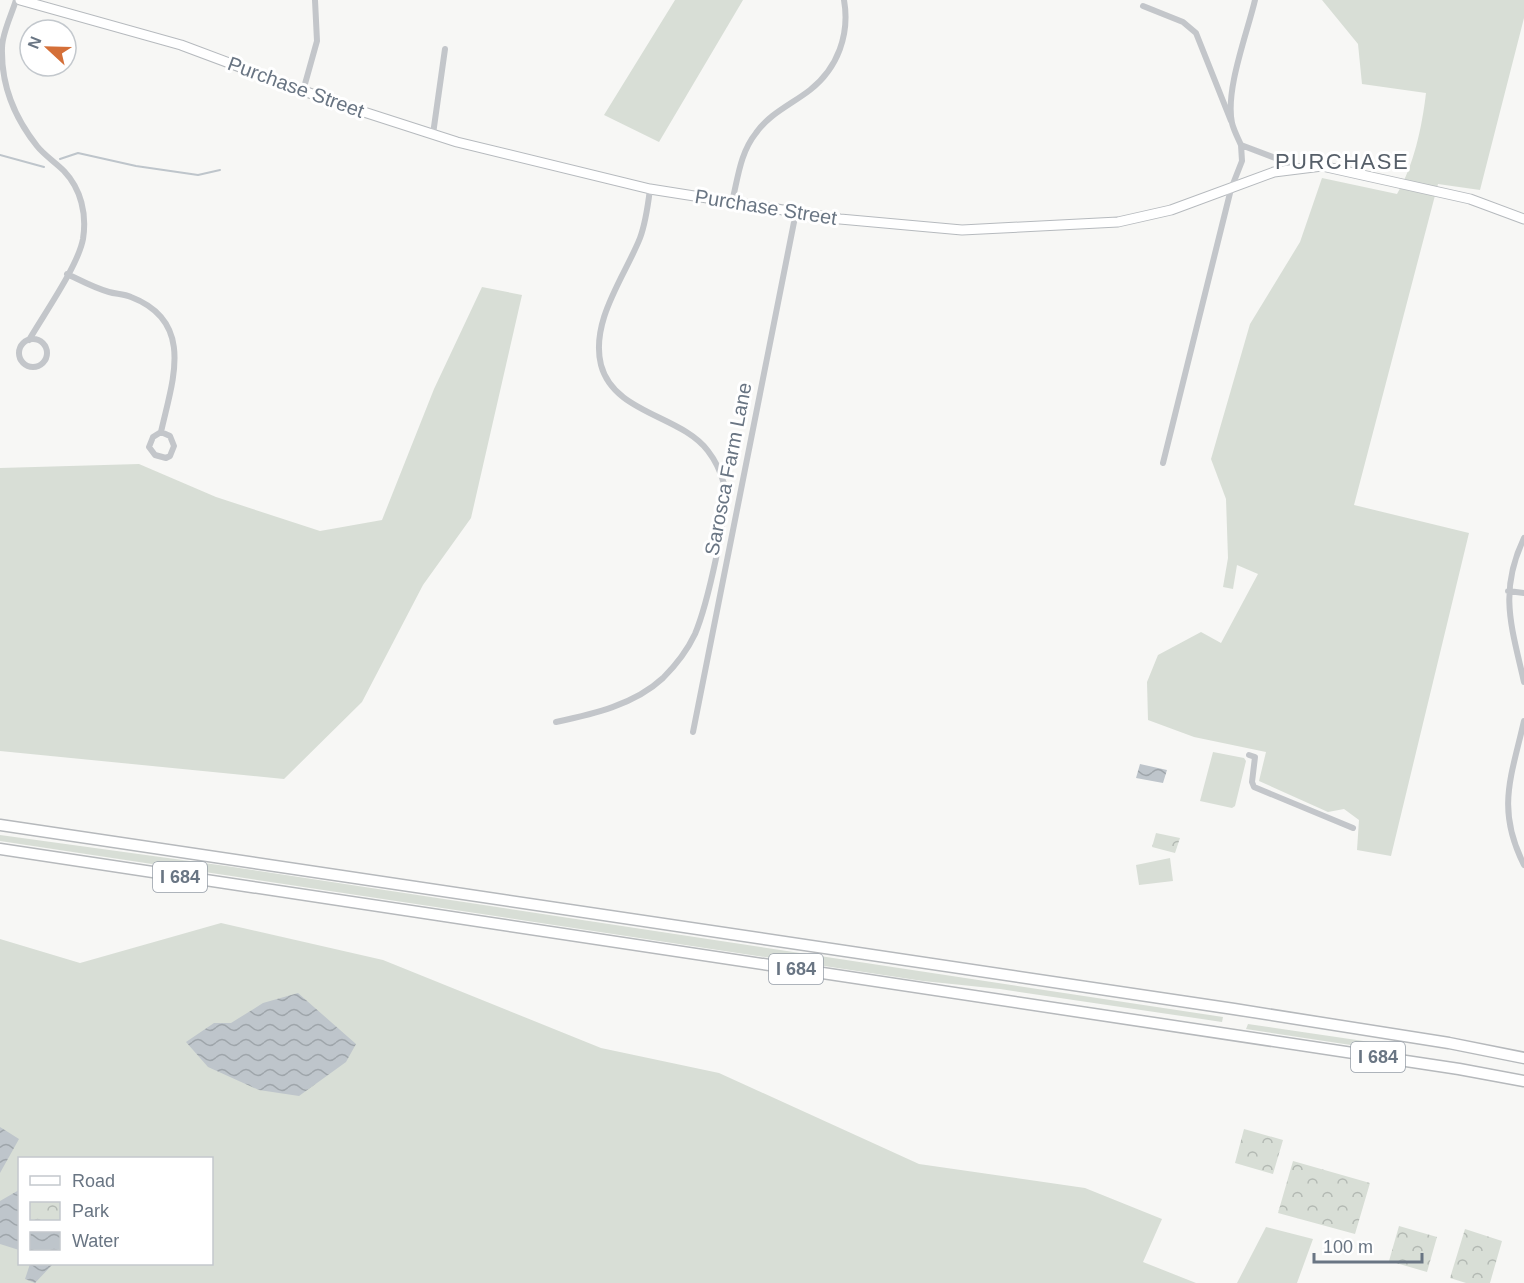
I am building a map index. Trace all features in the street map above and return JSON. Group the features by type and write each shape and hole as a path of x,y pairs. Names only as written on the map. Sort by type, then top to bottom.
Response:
{"highway":[{"name":"I 684","path":"0,825 1503,1052 1524,1052"},
{"name":"I 684","path":"0,849 1459,1069 1524,1081"},
{"path":"1503,1052 1524,1058"}],"main road":[{"name":"Purchase Street","path":"18,0 181,45 303,91 433,134 650,189 796,212 947,230 1088,225 1144,218 1274,172 1299,167 1329,167 1470,199 1524,219"}],"street":[{"path":"18,0 1,46 6,87 12,106 38,148 64,171 78,191 85,219 83,241 67,274 29,340 22,345 20,357 29,366 38,366 46,355 45,346 38,340 29,340"},
{"path":"303,91 317,41 315,0"},
{"path":"732,202 741,160 756,131 768,119 812,88 839,53 845,37 844,0"},
{"path":"1232,124 1231,97 1255,0"},
{"path":"1143,6 1183,22 1196,33 1241,145 1242,161 1231,189 1163,463"},
{"path":"433,134 445,49"},
{"path":"1241,145 1299,167"},
{"path":"556,722 613,708 642,694 662,679 686,653 700,617 720,532 725,498 724,483 708,451 694,436 630,402 607,378 601,366 599,337 625,268 640,237 650,189"},
{"name":"Sarosca Farm Lane","path":"693,732 796,212"},
{"path":"67,274 109,292 130,296 142,302 168,326 174,338 175,367 161,432 153,437 149,447 155,455 166,458 170,456 174,446 170,436 161,432"},
{"path":"1524,538 1513,563 1508,591 1513,640 1524,682"},
{"path":"1508,591 1524,593"},
{"path":"1524,721 1506,801 1509,827 1524,865"},
{"path":"1249,755 1255,757 1252,782 1254,787 1353,828"}],"green space":[{"path":"675,0 743,0 659,142 604,115"},
{"path":"1322,0 1524,0 1524,18 1480,190 1438,184 1354,505 1469,533 1391,856 1357,850 1359,820 1344,809 1328,812 1259,781 1266,752 1194,737 1148,720 1147,682 1158,655 1201,632 1221,643 1258,574 1237,565 1233,589 1223,587 1228,558 1226,499 1211,459 1250,324 1300,242 1322,178 1397,194 1413,158 1420,132 1426,93 1362,84 1358,44"},
{"path":"482,287 522,295 471,518 423,585 362,702 284,779 0,751 0,468 139,464 216,497 320,531 382,520 434,389"},
{"path":"1213,752 1244,758 1246,761 1235,806 1232,808 1200,801"},
{"path":"1156,833 1180,838 1175,853 1152,847"},
{"path":"0,835 226,866 1223,1017 1222,1022 1000,989 923,981 0,841"},
{"path":"1170,858 1173,881 1139,885 1136,865"},
{"path":"221,923 383,960 601,1048 719,1073 919,1164 1085,1188 1162,1219 1143,1262 1196,1283 0,1283 0,939 80,963"},
{"path":"1248,1024 1377,1043 1377,1049 1246,1029"},
{"path":"1244,1129 1283,1140 1273,1174 1235,1163"},
{"path":"1293,1161 1370,1183 1355,1234 1278,1213"},
{"path":"1399,1226 1437,1237 1427,1272 1389,1261"},
{"path":"1266,1227 1313,1239 1297,1283 1237,1283"},
{"path":"1465,1229 1502,1241 1490,1283 1466,1283 1450,1278"}],"water":[{"path":"1140,764 1167,770 1163,783 1136,778"},
{"path":"298,993 356,1044 346,1062 299,1096 259,1090 208,1067 186,1042 214,1023 231,1023 263,1003"},
{"path":"0,1127 19,1139 0,1173"},
{"path":"18,1191 18,1250 0,1244 0,1201"},
{"path":"30,1265 52,1265 35,1283 25,1279"}],"waterway":[{"path":"60,159 78,153 136,166 198,175 220,170"},
{"path":"0,155 44,167"}],"district":[{"name":"PURCHASE","path":"1342,161"}]}
